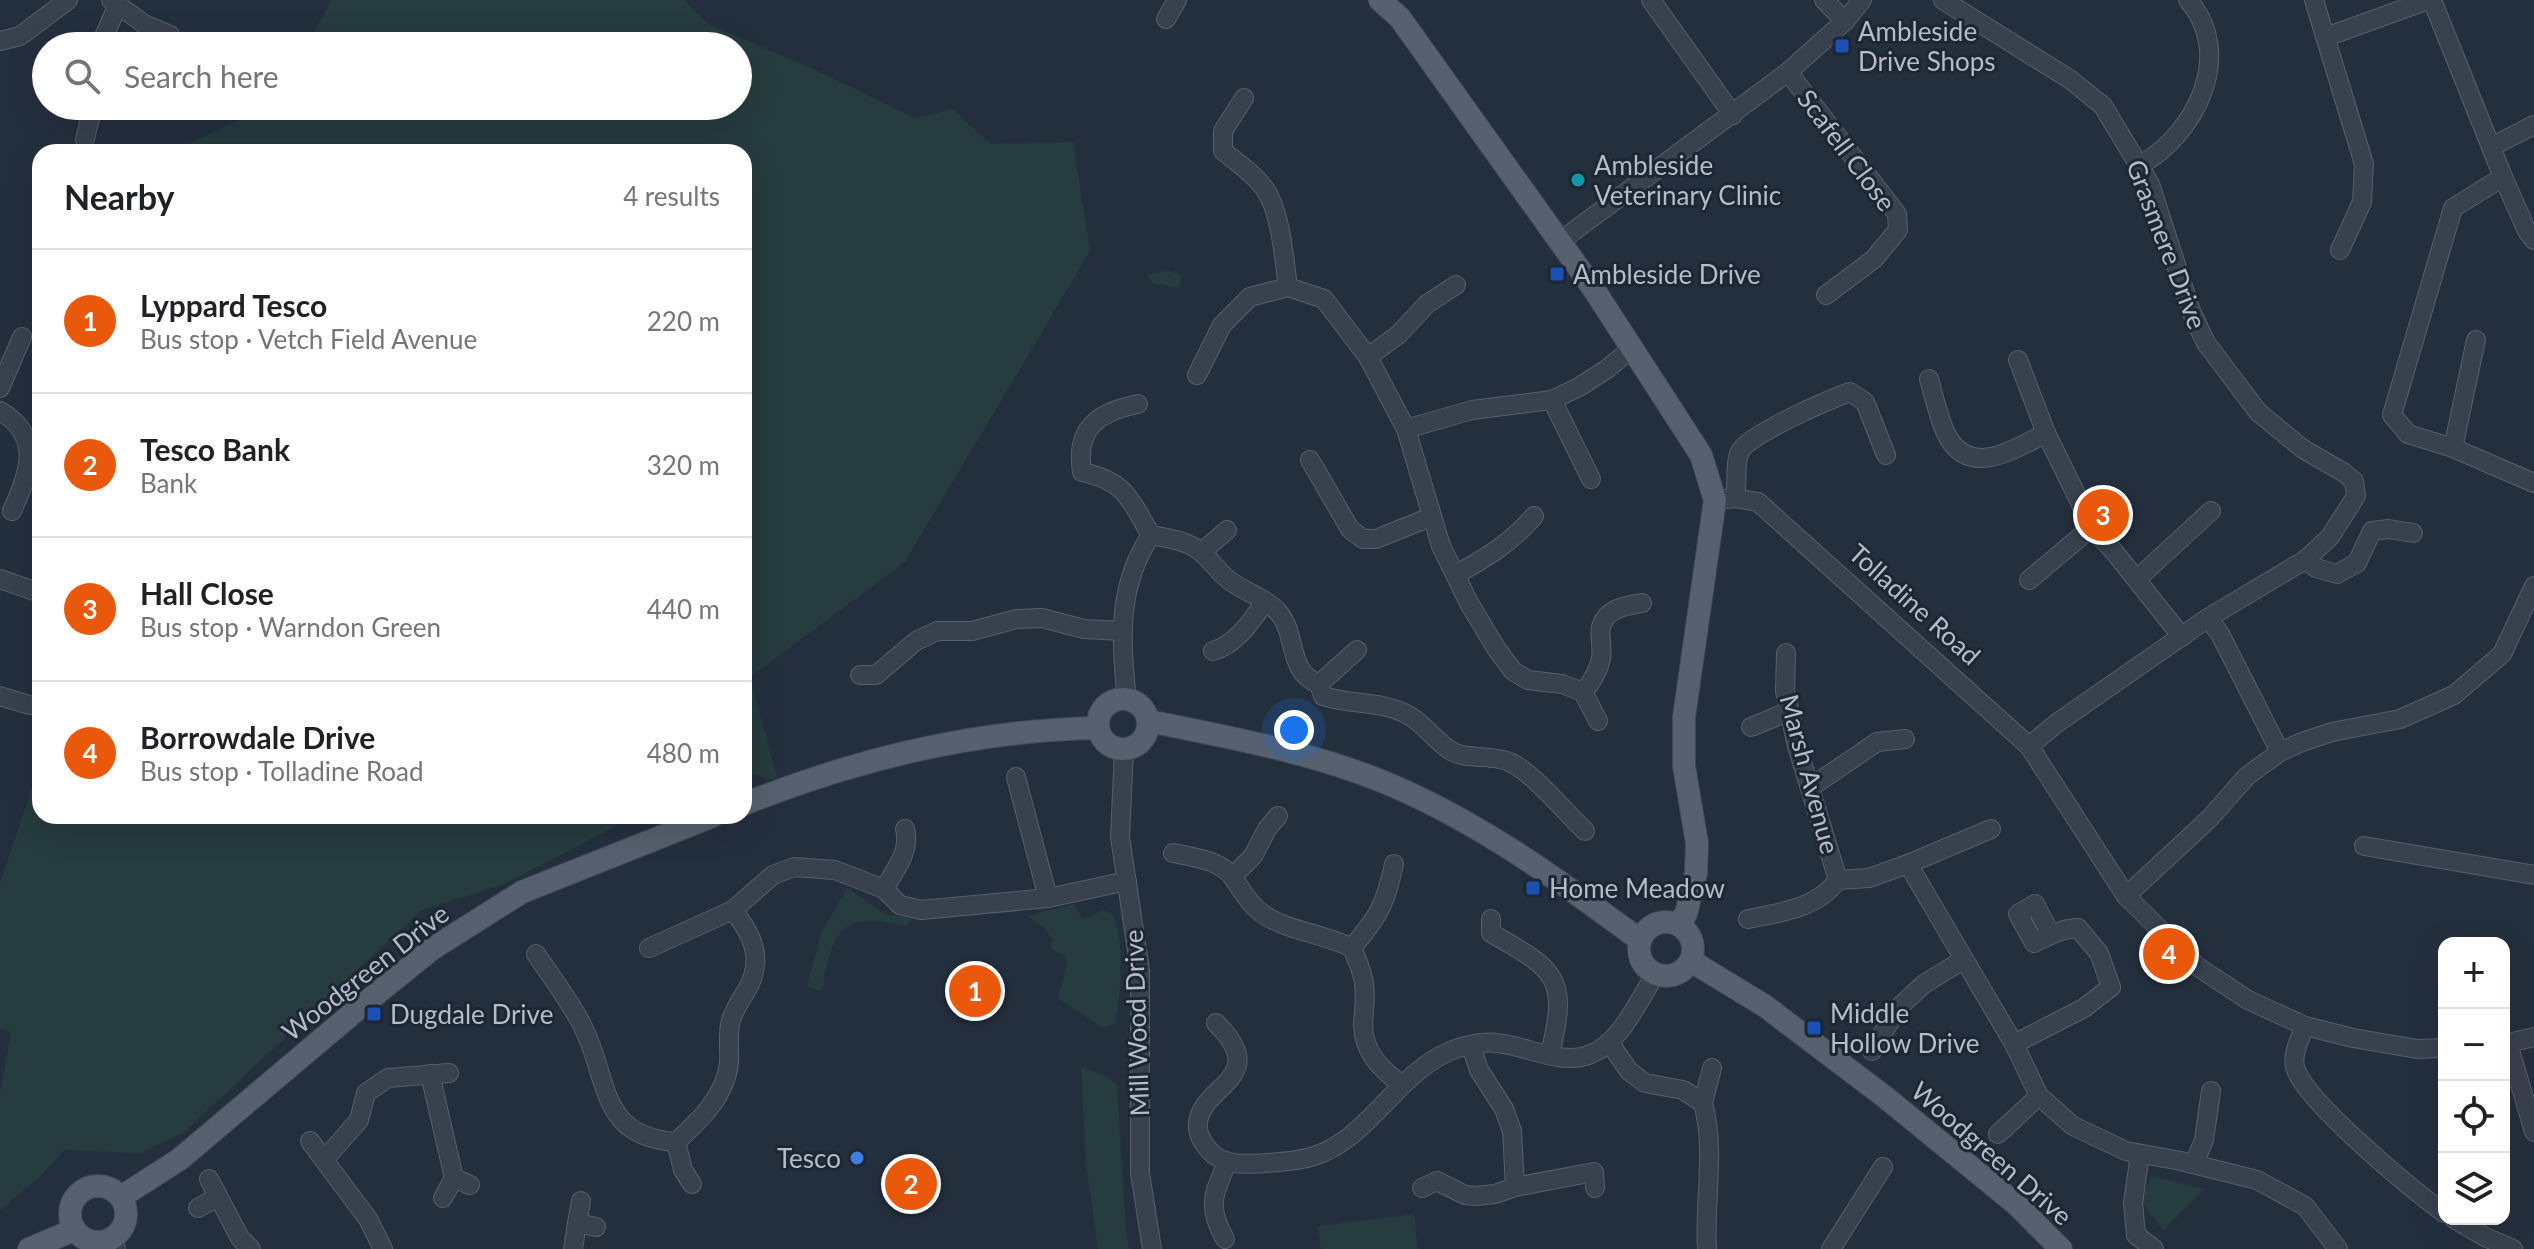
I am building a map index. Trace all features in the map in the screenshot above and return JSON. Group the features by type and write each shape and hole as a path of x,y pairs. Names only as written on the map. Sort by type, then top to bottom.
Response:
{"main road":[{"path":"1380,0 1400,18 1593,288 1701,455 1725,499 1684,717 1684,766 1697,843 1696,873 1686,914 1678,923"},
{"path":"1123,699 1137,703 1144,709 1149,721 1142,741 1124,750 1107,744 1098,728 1102,711 1108,704 1123,699"},
{"path":"1149,721 1296,753 1389,784 1455,816 1541,867 1640,940"},
{"path":"752,801 874,759 1007,734 1098,728"},
{"name":"Woodgreen Drive","path":"121,1197 180,1159 432,949 522,892 693,824"},
{"path":"1660,921 1678,923 1688,932 1694,947 1691,961 1683,971 1669,977 1655,975 1646,968 1638,954 1640,940 1647,928 1660,921"},
{"name":"Woodgreen Drive","path":"1691,961 1765,1006 1885,1097 2016,1204 2061,1249"},
{"path":"106,1187 121,1197 126,1220 114,1244 95,1243 80,1237 74,1230 70,1222 71,1205 81,1191 106,1187"},
{"path":"29,1249 74,1230"}],"street":[{"path":"0,41 20,36 68,0"},
{"path":"1166,19 1177,0"},
{"path":"1651,0 1733,115"},
{"path":"1824,0 1845,21"},
{"path":"1559,242 1788,72 1845,21 1862,0"},
{"name":"Grasmere Drive","path":"1943,0 2071,80 2103,106 2140,165 2162,214 2191,311 2206,343 2258,412 2303,449 2354,481 2356,496 2330,537 2305,560"},
{"path":"2140,165 2159,154 2193,114 2203,93 2209,71 2207,37 2198,11 2188,0"},
{"path":"2314,0 2364,164 2362,202 2340,250"},
{"path":"2326,37 2430,0 2503,177 2532,233"},
{"path":"105,32 115,2 144,24 163,32"},
{"name":"Scafell Close","path":"1788,72 1897,214 1898,230 1874,259 1826,295"},
{"path":"1244,98 1223,131 1223,151 1247,170 1266,191 1279,230 1288,287"},
{"path":"85,139 90,120"},
{"path":"2491,147 2534,125"},
{"path":"2503,177 2453,208 2392,415 2408,434 2453,448 2534,483"},
{"path":"1368,357 1399,334 1427,304 1456,285"},
{"path":"1197,375 1222,325 1250,297 1288,287 1324,299 1368,357 1406,429 1431,517 1455,575 1496,648 1513,671 1528,680 1562,684 1583,692 1598,721"},
{"path":"0,388 22,337"},
{"path":"2453,448 2476,340"},
{"path":"1406,429 1472,410 1552,400 1589,381 1631,349"},
{"path":"2016,357 2046,433 2092,527 2182,637"},
{"path":"1936,384 1950,440 1970,455 1982,460 2002,455 2046,433"},
{"path":"1725,499 1739,478 1736,464 1742,448 1824,402 1850,392 1865,402 1886,455"},
{"path":"1552,400 1591,479"},
{"path":"1138,404 1113,409 1091,425 1084,436 1081,463 1082,472 1119,485 1133,501 1151,535"},
{"path":"0,411 19,425 29,448 26,478 12,511"},
{"path":"1310,460 1350,529 1363,539 1376,539 1431,517"},
{"name":"Tolladine Road","path":"1725,499 1758,502 2029,746 2126,896 2198,967 2248,1000 2305,1026 2417,1049 2438,1048"},
{"path":"2137,579 2211,511"},
{"path":"1455,575 1492,555 1516,537 1534,516"},
{"path":"2038,579 2092,527"},
{"path":"2029,746 2057,723 2208,618 2305,560 2316,568 2337,574 2357,563 2372,531 2388,529 2413,533"},
{"path":"1202,552 1227,530"},
{"path":"1151,535 1181,541 1202,552 1214,568 1231,582 1265,602 1280,615 1293,643 1300,672 1319,684 1323,696 1397,710 1423,723 1449,750 1466,756 1488,749 1527,774 1585,831"},
{"path":"1123,699 1126,690 1122,619 1136,557 1151,535"},
{"path":"0,579 32,590"},
{"path":"2126,896 2210,818 2247,776 2280,752 2332,732 2400,719 2454,695 2502,654 2531,598"},
{"path":"1213,651 1243,632 1265,602"},
{"path":"1583,692 1594,679 1602,657 1601,627 1607,615 1620,607 1642,603"},
{"path":"860,675 876,675 916,641 937,631 972,631 1017,619 1042,618 1084,629 1122,631"},
{"path":"2208,618 2220,634 2280,752"},
{"path":"1319,684 1357,650"},
{"name":"Marsh Avenue","path":"1786,653 1785,691 1838,880 1869,878 1991,829"},
{"path":"0,696 29,705"},
{"path":"1751,727 1790,711"},
{"path":"1811,787 1877,742 1905,739"},
{"name":"Mill Wood Drive","path":"1124,750 1120,837 1140,970 1140,1173 1152,1249"},
{"path":"1016,777 1048,898"},
{"path":"1233,876 1253,856 1267,829 1278,816"},
{"path":"884,889 904,853 908,840 905,829"},
{"path":"2364,846 2534,875"},
{"path":"1173,853 1190,865 1219,866 1233,876 1240,891 1265,915 1352,948 1364,984 1365,1039 1383,1071 1401,1084"},
{"path":"1352,948 1382,907 1394,864"},
{"path":"1908,864 2014,1044 2039,1096 2073,1126 2126,1151 2257,1180 2305,1206 2338,1249"},
{"path":"649,948 733,910 773,875 794,867 835,870 884,889 900,905 921,910 1048,898 1127,881"},
{"path":"1748,919 1766,907 1798,909 1827,894 1838,880"},
{"path":"536,954 584,1028 607,1098 626,1126 656,1141 676,1142 708,1110 725,1085 729,1060 728,1031 734,1008 755,971 756,950 748,930 733,910"},
{"path":"1491,919 1491,933 1539,961 1553,978 1560,1000 1550,1054"},
{"path":"2014,1044 2084,1008 2111,987 2099,953 2078,928 2068,928 2051,935"},
{"path":"1872,1051 1898,1008 1924,984 1963,960"},
{"path":"1216,1023 1229,1036 1237,1051 1235,1074 1226,1086 1208,1100 1198,1118 1199,1135 1212,1154 1227,1163 1271,1163 1316,1156 1340,1143 1368,1121 1401,1084 1448,1052 1494,1042 1572,1059 1591,1054 1609,1042 1655,975"},
{"path":"2305,1026 2296,1048 2295,1067 2305,1086 2337,1121 2414,1191 2438,1209"},
{"path":"2510,1043 2534,1037"},
{"path":"1609,1042 1629,1071 1645,1083 1683,1090 1703,1103"},
{"path":"1471,1046 1479,1070 1504,1109 1512,1131 1515,1187"},
{"path":"2510,1057 2534,1132"},
{"path":"1707,1249 1705,1224 1710,1139 1703,1103 1712,1068"},
{"path":"324,1160 359,1120 366,1093 388,1078 439,1073 462,1181 443,1198"},
{"path":"2194,1164 2204,1140 2211,1091"},
{"path":"1998,1134 2039,1096"},
{"path":"310,1141 368,1219 375,1247"},
{"path":"676,1142 683,1170 692,1184"},
{"path":"2140,1154 2133,1203 2136,1235 2154,1249"},
{"path":"1225,1239 1212,1212 1227,1163"},
{"path":"1831,1249 1883,1167"},
{"path":"1431,1179 1465,1195 1495,1194 1515,1187 1594,1172 1595,1188"},
{"path":"209,1179 240,1238 251,1249"},
{"path":"198,1208 218,1197"},
{"path":"573,1249 587,1225 581,1201"},
{"path":"2464,1225 2513,1249"}],"green space":[{"path":"331,0 685,0 706,23 727,32 314,32"},
{"path":"752,43 915,118 952,109 991,144 1073,142 1090,251 905,562 752,676 752,144 188,144 240,120 752,120"},
{"path":"1168,270 1181,275 1179,288 1153,283 1146,275"},
{"path":"752,684 778,781 752,773"},
{"path":"32,788 32,824 620,824 504,884 421,911 183,1133 140,1153 64,1150 41,1176 0,1210 0,1094 11,1032 0,1029 0,884"},
{"path":"847,888 885,914 912,918 907,926 867,921 844,930 830,953 822,991 807,987 821,933"},
{"path":"1074,904 1083,920 1102,910 1113,914 1117,925 1121,968 1117,1012 1115,1023 1103,1028 1058,998 1067,964 1065,956 1051,949 1053,939 1041,925 1027,916"},
{"path":"1081,1067 1104,1075 1117,1085 1129,1249 1098,1249 1086,1164"},
{"path":"2152,1176 2204,1189 2163,1231 2140,1199"},
{"path":"1414,1214 1418,1249 1321,1249 1318,1226"}],"place":[{"name":"Ambleside Drive Shops","path":"1842,46"},
{"name":"Ambleside Veterinary Clinic","path":"1578,180"},
{"name":"Ambleside Drive","path":"1557,274"},
{"name":"Hall Close","path":"2103,515"},
{"name":"Home Meadow","path":"1533,888"},
{"name":"Borrowdale Drive","path":"2169,954"},
{"name":"Lyppard Tesco","path":"975,991"},
{"name":"Dugdale Drive","path":"374,1014"},
{"name":"Middle Hollow Drive","path":"1814,1028"},
{"name":"Tesco","path":"857,1158"},
{"name":"Tesco Bank","path":"911,1184"}]}
